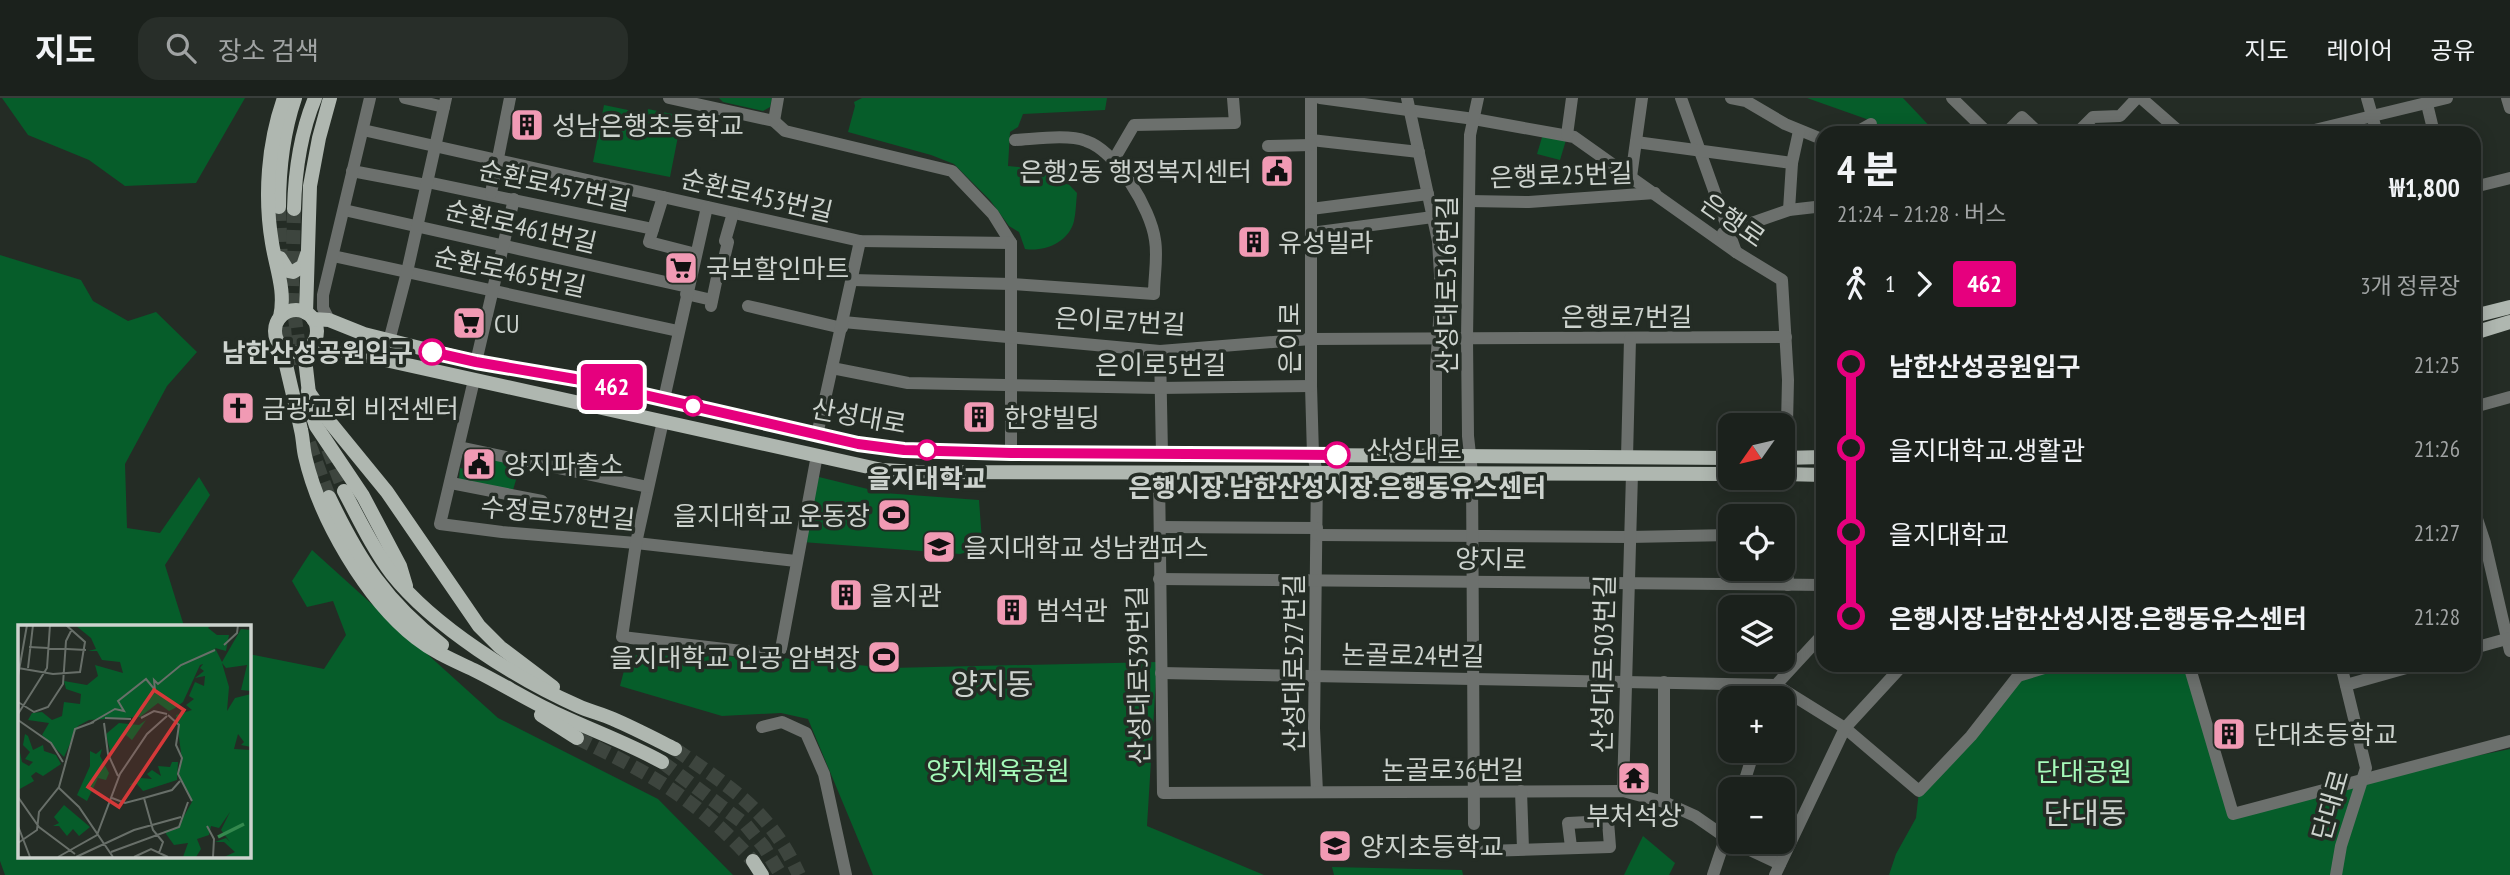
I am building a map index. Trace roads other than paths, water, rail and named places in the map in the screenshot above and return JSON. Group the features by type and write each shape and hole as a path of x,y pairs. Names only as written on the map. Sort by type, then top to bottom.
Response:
{"main road":[{"path":"284,98 272,147 268,185 272,244 282,288 283,306 275,331 282,347 307,463 330,524 368,589 386,612 417,639 446,658 560,716 629,744 662,762"},
{"path":"295,98 289,114 279,176 287,208 300,146 315,98"},
{"path":"330,98 318,138 310,186 309,316 317,331 308,347 308,391 316,426 363,496 400,566 408,593"},
{"path":"272,244 288,271 293,272 303,266 308,251"},
{"path":"2481,313 2510,307"},
{"path":"280,317 293,310 309,316"},
{"name":"산성대로","path":"309,316 329,320 389,341 476,362 665,393 817,435 904,450 1718,458"},
{"path":"2481,331 2510,322"},
{"path":"282,347 293,352 308,347"},
{"name":"산성대로","path":"308,347 474,380 882,470 1718,474"},
{"path":"308,391 387,492 479,626 500,647 578,707"},
{"path":"307,463 308,451 315,446 324,447 335,454"},
{"path":"1796,458 1816,457"},
{"path":"1796,474 1816,475"},
{"path":"344,491 377,551 408,593 425,608 490,657 528,681 578,707 611,718 676,749"},
{"path":"329,497 377,583 400,610 476,671"},
{"path":"510,690 533,711 577,738"},
{"path":"753,861 762,875"}],"street":[{"path":"329,320 323,309 323,295 370,98"},
{"path":"389,341 445,103 405,98"},
{"path":"491,194 510,98"},
{"path":"669,98 774,121 785,131 952,171 993,214 1011,243 1011,453"},
{"path":"774,121 778,98"},
{"path":"1113,161 1134,125 1235,123 1233,98"},
{"name":"은이로","path":"1311,98 1312,455 1317,473"},
{"path":"1320,98 1409,104 1474,120 1567,135 1572,98"},
{"name":"산성대로516번길","path":"1474,824 1472,473 1467,340 1470,135 1478,98"},
{"path":"1631,177 1642,98"},
{"path":"1681,98 1736,252"},
{"path":"1731,98 1768,104 1799,131 1816,137"},
{"path":"1952,98 1981,126"},
{"path":"2084,126 2093,117 2120,116 2139,98 2173,126"},
{"path":"2367,98 2374,126"},
{"path":"2334,126 2447,98"},
{"path":"2507,98 2510,107"},
{"path":"1409,104 1438,241 1441,292 1436,456"},
{"path":"2427,104 2432,126"},
{"path":"2013,126 2022,117 2032,126"},
{"path":"1867,126 1871,124"},
{"name":"순환로453번길","path":"363,130 860,241 1011,243"},
{"path":"1789,211 1792,163 1799,131"},
{"name":"은행로","path":"1567,135 1574,137 1655,193 1736,252 1782,280 1788,413"},
{"path":"852,280 1010,284 1154,294 1156,242 1152,222 1113,161 1087,141 1075,138 1016,140"},
{"path":"1268,146 1311,142 1419,152"},
{"path":"1636,142 1792,163"},
{"name":"순환로457번길","path":"352,171 491,194 653,229 649,242 696,254"},
{"path":"2481,185 2510,178"},
{"path":"1311,206 1427,190"},
{"name":"은행로25번길","path":"1469,201 1530,202 1655,193"},
{"path":"653,229 663,197"},
{"path":"476,362 514,199"},
{"path":"665,393 707,207"},
{"path":"1716,237 1789,211 1816,207"},
{"name":"순환로461번길","path":"344,210 502,245 687,291 711,303 720,263 723,263 729,242 725,242 733,213"},
{"path":"1311,233 1433,216"},
{"path":"817,435 860,241"},
{"name":"순환로465번길","path":"333,256 678,331"},
{"name":"은이로7번길","path":"748,306 843,325 1160,351 1311,339 1438,338"},
{"name":"은행로7번길","path":"1438,338 1786,337"},
{"path":"1628,457 1630,339"},
{"path":"1160,351 1162,454"},
{"name":"은이로5번길","path":"832,369 908,383 1159,388 1311,386"},
{"path":"474,380 451,484 542,501"},
{"path":"2481,405 2510,397"},
{"path":"663,421 636,543 622,637 769,654 781,649 817,455"},
{"path":"459,447 648,487"},
{"name":"산성대로539번길","path":"1159,473 1163,793"},
{"name":"산성대로527번길","path":"1317,473 1317,792"},
{"name":"산성대로503번길","path":"1623,791 1632,474"},
{"name":"수정로578번길","path":"451,484 440,524 796,561"},
{"path":"1160,527 1317,532"},
{"name":"산성대로503번길","path":"1317,532 1382,536 1718,536"},
{"path":"2481,547 2509,643 2481,647"},
{"name":"양지로","path":"1159,579 1816,585"},
{"path":"1788,581 1788,585"},
{"path":"1816,642 1776,685 1845,728 1919,791 1971,736 2016,672"},
{"path":"1777,869 1845,728 1897,672"},
{"path":"2191,672 2234,814 2510,741"},
{"name":"단대로","path":"2336,875 2341,846 2366,768 2343,672"},
{"path":"2346,685 2392,672"},
{"name":"논골로24번길","path":"1161,673 1776,685"},
{"path":"1664,682 1664,802"},
{"path":"762,727 782,722 806,733 824,774 846,875"},
{"name":"논골로36번길","path":"1163,793 1623,791 1664,802 1695,816 1718,832"},
{"path":"1521,792 1523,849"},
{"path":"1485,851 1571,847"},
{"path":"1713,875 1723,854"},
{"name":"논골로36번길","path":"1752,854 1777,869"}],"tunnel":[{"path":"279,207 281,265"},
{"path":"294,209 292,295 301,364"},
{"path":"282,306 287,359"},
{"path":"309,443 329,497"},
{"path":"328,449 344,491"},
{"path":"577,738 628,763 672,790 713,821 753,861"},
{"path":"675,749 731,789 762,817 775,833 799,875"},
{"path":"662,762 745,824 764,847 781,875"}],"place":[{"name":"성남은행초등학교","path":"527,125"},
{"name":"은행2동 행정복지센터","path":"1277,171"},
{"name":"유성빌라","path":"1254,242"},
{"name":"국보할인마트","path":"681,268"},
{"name":"CU","path":"469,323"},
{"name":"남한산성공원입구","path":"432,352"},
{"name":"금광교회 비전센터","path":"238,408"},
{"name":"한양빌딩","path":"979,417"},
{"name":"을지대학교","path":"927,450"},
{"name":"은행시장.남한산성시장.은행동유스센터","path":"1337,455"},
{"name":"양지파출소","path":"479,464"},
{"name":"을지대학교 운동장","path":"894,515"},
{"name":"을지대학교 성남캠퍼스","path":"939,547"},
{"name":"을지관","path":"846,595"},
{"name":"범석관","path":"1012,610"},
{"name":"을지대학교 인공 암벽장","path":"884,657"},
{"name":"단대초등학교","path":"2229,734"},
{"name":"부처석상","path":"1634,778"},
{"name":"양지초등학교","path":"1335,846"}],"district":[{"name":"양지동","path":"992,683"},
{"name":"단대동","path":"2085,812"}],"park label":[{"name":"양지체육공원","path":"998,770"},
{"name":"단대공원","path":"2084,771"}]}
